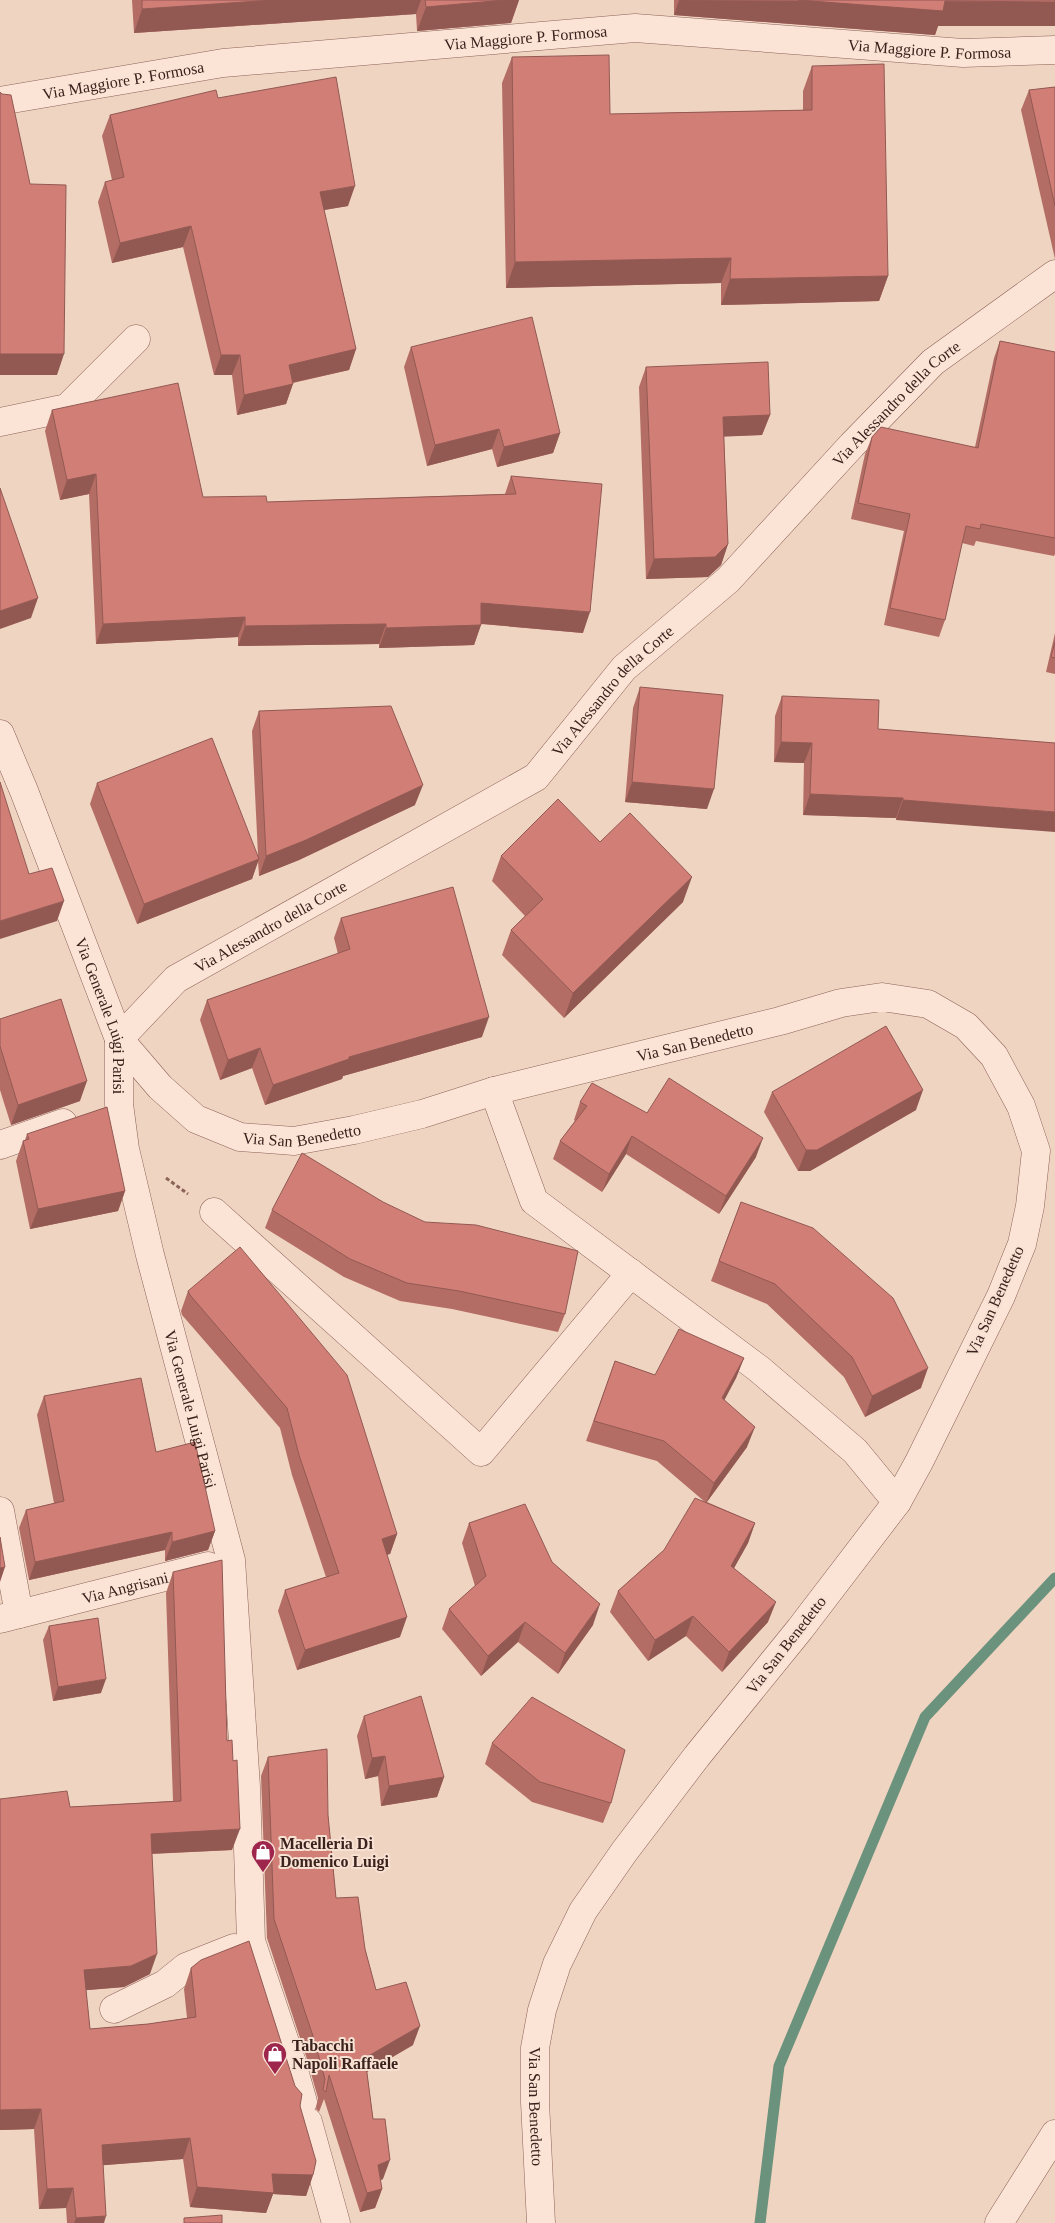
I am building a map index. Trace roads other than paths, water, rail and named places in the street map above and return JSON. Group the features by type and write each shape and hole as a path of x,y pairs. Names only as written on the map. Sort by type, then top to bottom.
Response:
{"street":[{"name":"Via Maggiore P. Formosa","path":"0,101 223,63 635,28 963,53 1055,50"},
{"name":"Via Alessandro della Corte","path":"119,1039 176,979 536,777 624,668 728,580 852,445 933,362 1055,274"},
{"path":"0,422 66,408 136,339"},
{"name":"Via Generale Luigi Parisi","path":"0,734 24,791 119,1039 119,1104 125,1149 150,1256 231,1560 246,1787 251,1941 291,2060 336,2223"},
{"name":"Via San Benedetto","path":"119,1039 160,1087 196,1118 240,1137 294,1141 354,1130 422,1114 494,1091 780,1021 841,1003 882,997 928,1004 966,1026 994,1056 1021,1106 1036,1152 1030,1206 1022,1244 1001,1296 919,1462 897,1502 800,1629 697,1756 624,1852 583,1911 557,1964 542,2010 535,2048 535,2102 541,2223"},
{"path":"494,1091 534,1200 759,1369 848,1445 897,1502"},
{"path":"0,1145 119,1104"},
{"path":"214,1212 481,1452 631,1273"},
{"name":"Via Angrisani","path":"0,1511 10,1617 231,1560"},
{"path":"114,2010 165,1984 186,1967 251,1941"},
{"path":"1010,2219 1055,2134"}],"waterway":[{"path":"760,2223 779,2066 925,1717 1055,1578"}],"place":[{"name":"Macelleria Di Domenico Luigi","path":"263,1873"},
{"name":"Tabacchi Napoli Raffaele","path":"275,2075"}]}
